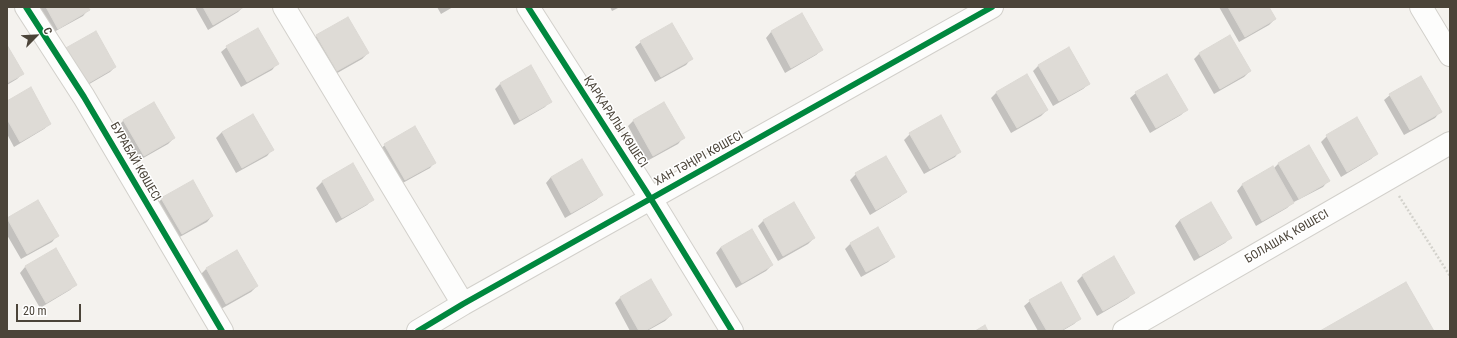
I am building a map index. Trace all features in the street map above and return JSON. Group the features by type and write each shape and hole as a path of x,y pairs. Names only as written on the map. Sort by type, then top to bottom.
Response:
{"street":[{"name":"БУРАБАЙ КӨШЕСІ","path":"26,7 84,97 222,331"},
{"path":"284,7 463,304"},
{"name":"ҚАРҚАРАЛЫ КӨШЕСІ","path":"528,7 651,199 732,331"},
{"name":"ХАН ТӘҢІРІ КӨШЕСІ","path":"428,328 463,304 992,7"},
{"path":"1421,7 1450,56"},
{"name":"БОЛАШАҚ КӨШЕСІ","path":"1124,331 1450,143"}],"path":[{"path":"1388,179 1450,276"}],"building":[{"path":"46,7 88,7 90,10 58,29"},
{"path":"203,7 244,7 213,25"},
{"path":"1228,7 1269,7 1276,19 1245,37"},
{"path":"802,13 823,50 791,68 771,31"},
{"path":"348,17 369,53 337,71 316,35"},
{"path":"672,23 693,59 661,77 640,41"},
{"path":"258,28 279,64 247,82 226,46"},
{"path":"96,31 116,67 85,85 64,49"},
{"path":"1230,35 1251,71 1220,89 1199,53"},
{"path":"7,45 24,74 7,83"},
{"path":"1069,47 1090,84 1059,101 1038,65"},
{"path":"531,65 552,102 520,120 500,83"},
{"path":"1027,74 1048,110 1017,128 996,92"},
{"path":"1167,74 1188,110 1156,128 1135,92"},
{"path":"1421,76 1442,112 1410,130 1389,94"},
{"path":"31,87 51,124 20,142 7,119 7,101"},
{"path":"154,102 175,138 144,156 123,120"},
{"path":"664,102 685,138 653,156 633,120"},
{"path":"253,114 274,150 242,168 222,132"},
{"path":"941,115 961,152 930,169 909,133"},
{"path":"1357,117 1378,154 1347,172 1326,135"},
{"path":"415,126 436,163 405,180 384,144"},
{"path":"1309,145 1330,181 1299,199 1278,163"},
{"path":"886,156 907,192 876,210 855,173"},
{"path":"582,159 603,195 571,213 551,177"},
{"path":"353,163 374,200 342,218 322,181"},
{"path":"1273,166 1294,203 1262,221 1242,184"},
{"path":"193,180 213,216 182,234 161,198"},
{"path":"38,200 59,236 27,254 7,218"},
{"path":"794,202 815,238 783,256 763,220"},
{"path":"1211,202 1232,238 1200,256 1180,220"},
{"path":"878,227 895,257 866,272 850,243"},
{"path":"752,229 773,265 742,283 721,247"},
{"path":"56,248 77,285 46,303 25,266"},
{"path":"237,250 258,286 226,304 206,268"},
{"path":"1114,256 1135,293 1103,311 1082,275"},
{"path":"651,279 672,315 645,331 639,331 620,297"},
{"path":"1061,282 1081,319 1060,331 1047,331 1029,300"},
{"path":"1406,282 1434,331 1320,331"},
{"path":"985,325 988,331 975,331"}],"cycle path":[{"path":"26,7 84,97 222,331"},
{"path":"528,7 651,199 732,331"},
{"path":"418,331 463,304 992,7"}]}
